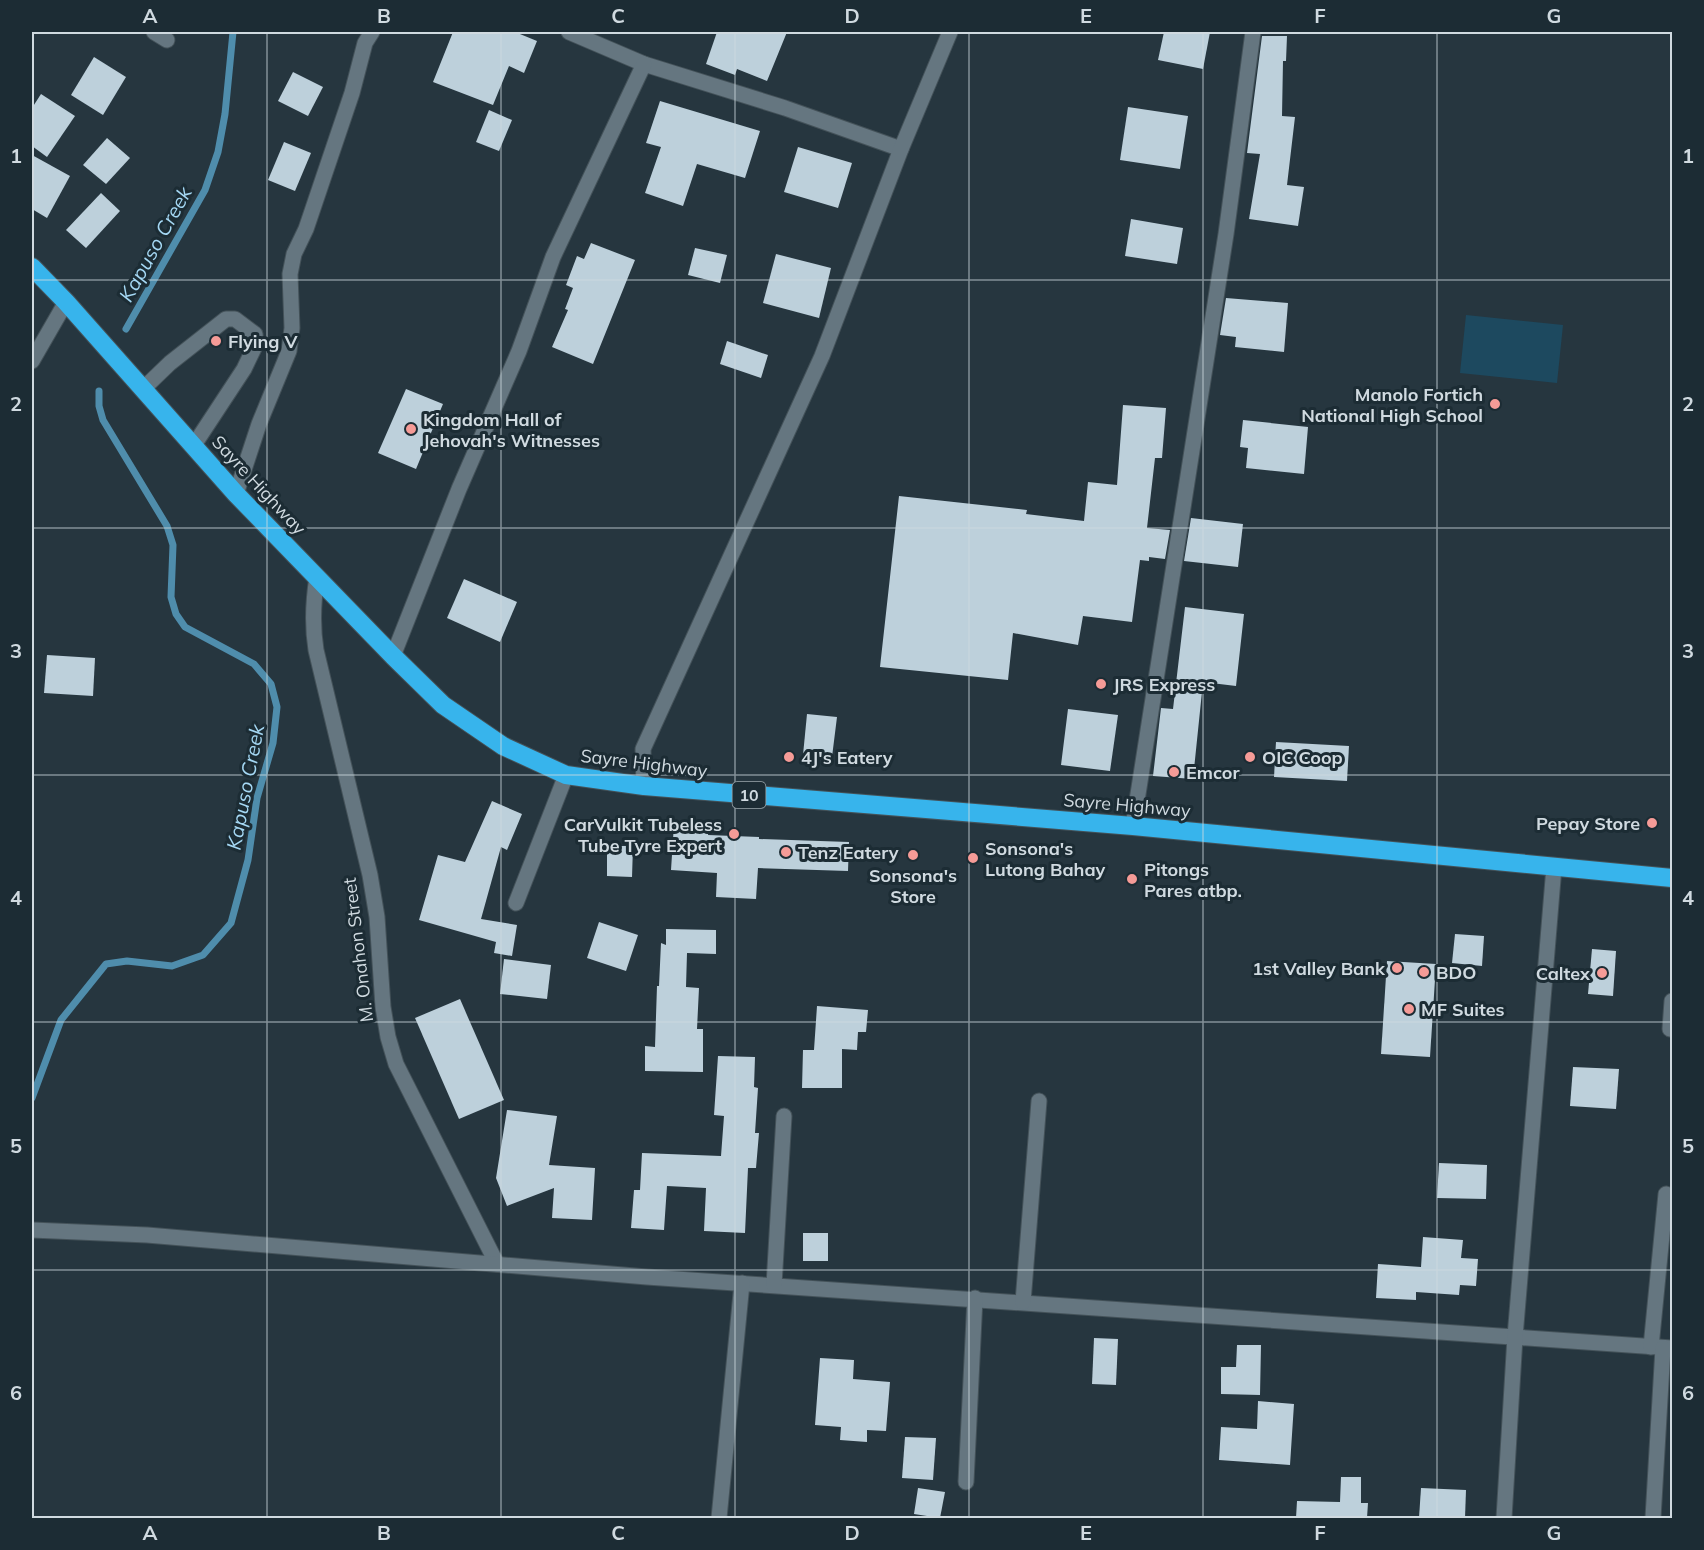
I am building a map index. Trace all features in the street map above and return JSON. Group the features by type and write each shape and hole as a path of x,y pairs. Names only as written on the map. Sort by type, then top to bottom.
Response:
{"highway":[{"name":"Sayre Highway","path":"32,267 66,302 236,494 443,705 503,746 566,775 644,786 1133,826 1672,878"}],"street":[{"path":"236,494 259,424 289,351 292,328 290,274 294,254 306,229 352,93 365,43 372,32"},
{"path":"569,32 644,64 785,108 901,148"},
{"path":"644,786 643,749 822,356 901,148 950,32"},
{"path":"1133,826 1227,234 1253,32"},
{"path":"393,656 459,489 519,351 553,257 644,64"},
{"path":"32,361 66,302"},
{"path":"143,389 170,363 226,319 235,319 255,334 256,344 244,369 194,445"},
{"name":"M. Onahon Street","path":"317,577 313,603 316,650 370,875 377,917 383,1007 388,1037 396,1064 419,1113 497,1264"},
{"path":"516,903 566,775"},
{"path":"1504,1518 1515,1337 1554,867"},
{"path":"1670,1029 1672,1002"},
{"path":"1023,1302 1040,1101"},
{"path":"774,1285 784,1116"},
{"path":"1653,1518 1662,1348 1666,1194"},
{"path":"32,1230 147,1235 742,1284 1662,1348"},
{"path":"719,1518 742,1284"},
{"path":"966,1482 975,1299"}],"shaded area":[{"path":"1466,315 1563,325 1557,383 1460,373"}],"building":[{"path":"453,32 515,32 537,41 524,73 509,66 493,105 433,82"},
{"path":"717,32 787,32 767,81 737,69 735,75 706,64"},
{"path":"1164,32 1210,32 1203,69 1158,60"},
{"path":"1262,36 1287,36 1286,61 1283,61 1282,116 1295,117 1287,185 1304,187 1298,226 1249,219 1260,154 1247,153"},
{"path":"94,57 126,77 103,115 71,95"},
{"path":"293,72 323,87 308,116 278,101"},
{"path":"41,94 75,116 47,157 32,146 32,108"},
{"path":"660,101 760,131 745,178 697,164 683,206 645,193 661,147 646,143"},
{"path":"1128,107 1188,116 1180,169 1120,160"},
{"path":"489,110 512,120 499,151 476,142"},
{"path":"107,138 130,158 106,184 83,165"},
{"path":"284,142 311,153 295,191 268,180"},
{"path":"798,147 852,163 838,208 784,192"},
{"path":"32,155 70,176 47,218 32,209"},
{"path":"101,193 120,211 86,248 66,230"},
{"path":"1131,219 1183,228 1177,264 1125,256"},
{"path":"591,243 635,260 593,364 552,347 568,310 565,309 573,288 566,285 577,256 584,259"},
{"path":"695,248 727,255 720,283 688,275"},
{"path":"776,254 831,268 819,318 763,303"},
{"path":"1226,298 1288,303 1284,352 1235,347 1236,337 1220,335"},
{"path":"727,341 768,355 761,378 720,364"},
{"name":"Kingdom Hall of Jehovah's Witnesses","path":"406,389 443,404 416,469 378,453"},
{"path":"1123,405 1166,408 1162,458 1155,458 1147,528 1170,530 1165,559 1149,557 1149,561 1140,560 1132,622 1083,616 1078,645 1013,633 1008,680 880,667 899,496 1027,510 1026,514 1084,521 1088,482 1117,485"},
{"path":"1243,420 1308,427 1304,474 1246,468 1248,448 1240,447"},
{"path":"1191,518 1243,524 1238,567 1184,561"},
{"path":"464,579 517,602 500,642 447,618"},
{"path":"1185,607 1244,614 1236,686 1203,682 1193,779 1153,776 1161,708 1173,709"},
{"path":"47,655 95,658 93,696 44,693"},
{"path":"1068,709 1118,715 1110,771 1061,765"},
{"path":"807,714 837,717 832,757 803,755"},
{"path":"1276,742 1349,746 1347,781 1274,777"},
{"path":"492,801 522,814 507,850 501,847 481,919 517,925 512,956 494,953 496,942 419,920 438,855 465,862"},
{"path":"674,824 709,826 708,835 849,842 848,871 758,868 756,899 716,897 717,873 671,870"},
{"path":"607,846 633,846 632,877 607,876"},
{"path":"599,922 638,935 626,971 587,958"},
{"path":"666,929 716,930 716,954 687,953 686,987 699,988 697,1029 703,1029 703,1072 645,1071 645,1046 655,1047 661,943 666,945"},
{"path":"1455,934 1484,936 1482,966 1452,963"},
{"name":"Caltex","path":"1592,949 1616,951 1613,996 1588,994"},
{"path":"504,959 551,965 547,999 500,994"},
{"name":"MF Suites","path":"1387,961 1436,964 1430,1057 1381,1054"},
{"path":"460,999 504,1100 459,1119 415,1018"},
{"path":"817,1006 868,1010 866,1032 858,1032 857,1050 842,1049 842,1088 802,1088 803,1050 814,1050"},
{"path":"718,1056 755,1057 754,1087 758,1088 755,1133 759,1133 756,1168 748,1168 745,1233 704,1231 706,1188 667,1186 664,1230 631,1228 634,1190 640,1190 642,1153 721,1156 724,1116 714,1115"},
{"path":"1573,1067 1619,1069 1616,1109 1570,1106"},
{"path":"507,1110 557,1116 549,1165 595,1168 592,1220 552,1218 554,1188 507,1206 496,1178"},
{"path":"1439,1163 1487,1165 1486,1199 1437,1198"},
{"path":"803,1233 828,1233 828,1261 803,1261"},
{"path":"1423,1237 1463,1240 1461,1258 1478,1259 1476,1286 1460,1285 1459,1295 1416,1292 1416,1300 1376,1298 1378,1264 1421,1267"},
{"path":"1094,1338 1118,1339 1116,1385 1092,1384"},
{"path":"1237,1345 1261,1345 1260,1395 1221,1394 1221,1367 1236,1367"},
{"path":"820,1358 854,1360 853,1379 890,1382 886,1431 867,1430 867,1442 840,1440 841,1427 815,1425"},
{"path":"1258,1401 1294,1404 1290,1465 1219,1460 1221,1427 1257,1429"},
{"path":"905,1437 936,1438 933,1480 902,1478"},
{"path":"1341,1477 1361,1477 1361,1503 1368,1503 1367,1518 1296,1518 1297,1501 1340,1502"},
{"path":"918,1488 945,1492 940,1518 914,1514"},
{"path":"1421,1488 1466,1490 1465,1518 1419,1518"}],"waterway":[{"name":"Kapuso Creek","path":"126,329 205,190 218,152 225,114 233,32"},
{"name":"Kapuso Creek","path":"32,1098 61,1020 106,964 127,961 172,966 203,955 231,923 248,860 257,798 273,743 277,707 271,684 254,664 185,627 176,614 171,597 173,545 167,526 103,420 99,406 99,391"}],"place":[{"name":"Flying V","path":"216,341"},
{"name":"Manolo Fortich National High School","path":"1495,404"},
{"name":"Kingdom Hall of Jehovah's Witnesses","path":"411,429"},
{"name":"JRS Express","path":"1101,684"},
{"name":"4J's Eatery","path":"789,757"},
{"name":"OIC Coop","path":"1250,757"},
{"name":"Emcor","path":"1174,772"},
{"name":"Pepay Store","path":"1652,823"},
{"name":"CarVulkit Tubeless Tube Tyre Expert","path":"734,834"},
{"name":"Tenz Eatery","path":"786,852"},
{"name":"Sonsona's Store","path":"913,855"},
{"name":"Sonsona's Lutong Bahay","path":"973,858"},
{"name":"Pitongs Pares atbp.","path":"1132,879"},
{"name":"1st Valley Bank","path":"1397,968"},
{"name":"BDO","path":"1424,972"},
{"name":"Caltex","path":"1602,973"},
{"name":"MF Suites","path":"1409,1009"}]}
